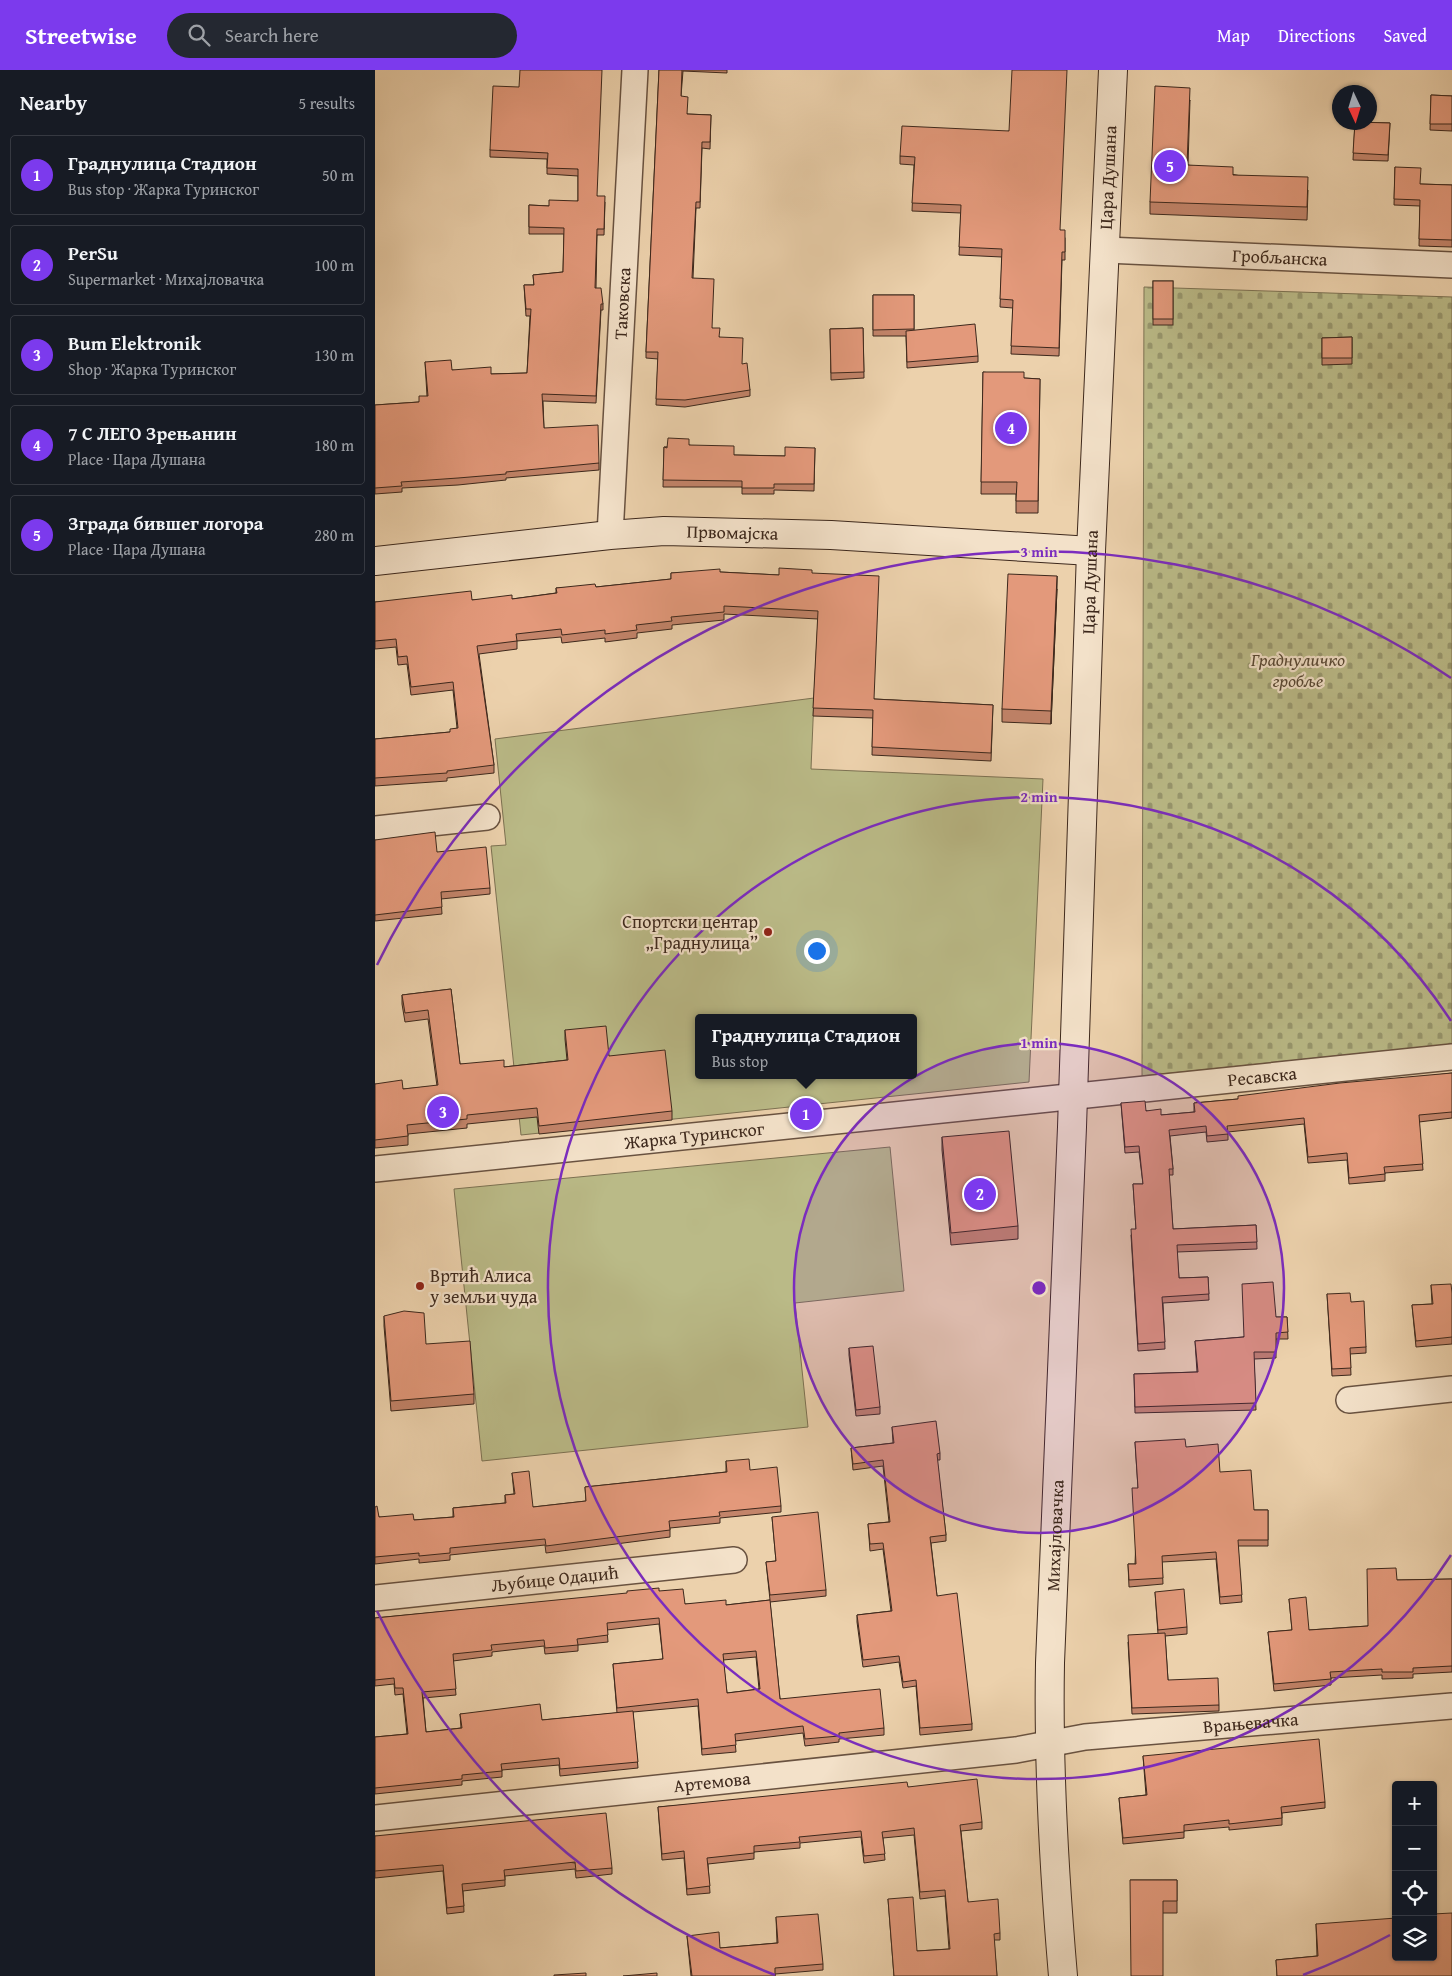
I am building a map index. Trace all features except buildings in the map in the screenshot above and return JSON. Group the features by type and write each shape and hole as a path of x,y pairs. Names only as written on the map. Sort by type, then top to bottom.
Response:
{"street":[{"name":"Таковска","path":"610,535 635,70"},
{"name":"Цара Душана","path":"1073,1095 1091,552 1107,250 1113,70"},
{"name":"Гробљанска","path":"1107,250 1452,265"},
{"name":"Првомајска","path":"375,562 610,535 664,531 831,535 1091,552"},
{"path":"375,829 487,817"},
{"name":"Ресавска","path":"1073,1095 1452,1058"},
{"name":"Жарка Туринског","path":"375,1169 1073,1095"},
{"name":"Михајловачка","path":"1063,1976 1052,1838 1049,1743 1050,1663 1073,1095"},
{"path":"1349,1400 1452,1389"},
{"name":"Љубице Одаџић","path":"375,1598 735,1560"},
{"name":"Врањевачка","path":"1049,1743 1085,1737 1452,1706"},
{"name":"Артемова","path":"375,1818 1006,1751 1049,1743"}],"green space":[{"name":"Граднуличко гробље","path":"1144,287 1452,297 1452,1044 1142,1076"},
{"name":"Спортски центар „Граднулица”","path":"814,698 811,769 1043,779 1029,1082 521,1135 491,846 506,845 495,739"},
{"path":"890,1147 904,1291 795,1303 808,1427 482,1461 454,1189"}],"place":[{"name":"Зграда бившег логора","path":"1170,166"},
{"name":"7 С ЛЕГО Зрењанин","path":"1011,428"},
{"name":"Спортски центар „Граднулица”","path":"768,932"},
{"name":"Bum Elektronik","path":"443,1112"},
{"name":"Граднулица Стадион","path":"806,1114"},
{"name":"PerSu","path":"980,1194"},
{"name":"Вртић Алиса у земљи чуда","path":"420,1286"}]}
